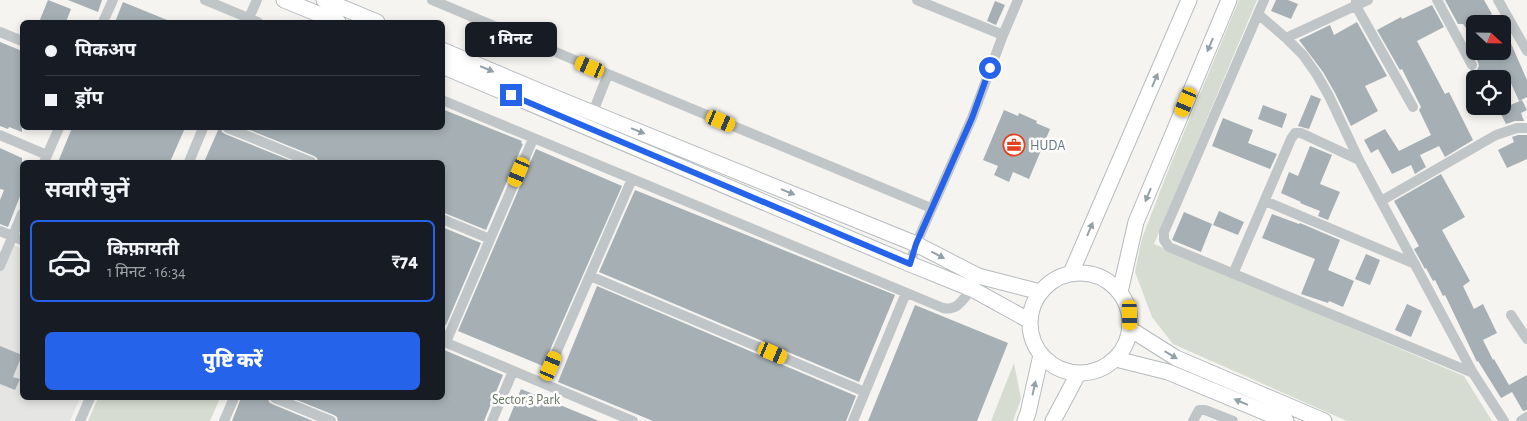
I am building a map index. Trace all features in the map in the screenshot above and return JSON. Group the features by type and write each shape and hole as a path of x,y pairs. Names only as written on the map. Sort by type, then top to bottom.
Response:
{"street":[{"path":"104,20 113,0"},
{"path":"205,0 250,20"},
{"path":"252,20 257,0"},
{"path":"284,0 333,20"},
{"path":"324,0 372,20"},
{"path":"432,0 931,208"},
{"path":"917,0 1003,35"},
{"path":"910,264 931,208 972,118 1018,0"},
{"path":"1070,274 1189,0"},
{"path":"1120,292 1136,222 1229,0"},
{"path":"1264,0 1164,232 1164,240 1168,247 1473,373"},
{"path":"1286,38 1356,3 1368,0"},
{"path":"1437,0 1472,65"},
{"path":"1498,0 1526,49"},
{"path":"1356,3 1413,107"},
{"path":"1258,14 1303,55 1317,75 1414,264 1473,373 1504,421"},
{"path":"0,32 20,40"},
{"path":"445,51 916,244 978,276 1040,292"},
{"path":"445,67 972,289 1030,321"},
{"path":"593,112 608,74"},
{"path":"445,101 943,308 950,309 956,307 972,289"},
{"path":"1381,201 1496,135 1517,128 1527,128"},
{"path":"0,136 46,159 58,130"},
{"path":"189,160 202,130"},
{"path":"233,130 305,160"},
{"path":"1233,274 1291,139 1296,133 1301,132 1359,160"},
{"path":"445,340 533,138"},
{"path":"543,383 632,179"},
{"path":"1265,201 1414,264"},
{"path":"445,220 490,239"},
{"path":"0,231 18,238 0,266"},
{"path":"1084,273 1098,276 1110,282 1120,292 1130,315 1130,328 1126,345 1116,359 1105,367 1092,372 1078,374 1064,371 1051,364 1041,355 1034,344 1031,333 1030,321 1033,306 1040,292 1059,277 1070,274 1084,273"},
{"path":"590,276 865,392"},
{"path":"853,421 906,293"},
{"path":"1511,314 1527,339"},
{"path":"1130,328 1176,358 1324,421"},
{"path":"445,342 633,421"},
{"path":"1025,421 1041,355"},
{"path":"1116,359 1168,372 1286,421"},
{"path":"492,421 513,371"},
{"path":"1053,421 1078,374"},
{"path":"80,421 89,400"},
{"path":"224,421 233,400"},
{"path":"280,400 332,421"},
{"path":"1193,421 1200,410 1205,410 1233,421"},
{"path":"1521,421 1527,417"}],"shaded area":[{"path":"1239,0 1257,0 1154,244 1464,376 1492,421 1347,421 1173,344 1152,317 1135,272 1142,238"},
{"path":"10,243 20,248 20,400 79,400 70,421 0,421 0,266"},
{"path":"1014,363 1021,399 1013,421 991,421"},
{"path":"97,400 219,400 210,421 88,421"}],"building":[{"path":"48,0 71,9 67,20 40,20"},
{"path":"68,0 102,0 98,12"},
{"path":"1276,0 1288,0 1298,4 1291,19 1271,11"},
{"path":"1445,0 1484,0 1492,14 1466,15 1466,28 1463,24 1458,24"},
{"path":"995,1 1005,5 996,25 987,21"},
{"path":"123,2 167,20 116,20"},
{"path":"1432,5 1444,27 1417,41 1445,94 1449,92 1473,140 1445,157 1439,146 1420,155 1426,167 1415,174 1411,165 1392,174 1378,149 1371,153 1364,140 1385,129 1399,151 1431,135 1419,110 1421,107 1402,69 1400,70 1377,30 1401,17 1402,19"},
{"path":"1357,22 1387,76 1365,86 1378,111 1351,126 1323,72 1299,40 1330,25 1334,35"},
{"path":"0,42 20,50 20,130 22,132 0,126"},
{"path":"1511,44 1527,80 1527,97 1519,101 1511,83 1511,70 1477,70 1477,60 1511,60"},
{"path":"1311,95 1321,99 1309,129 1298,126"},
{"path":"1522,100 1527,110 1521,113 1524,121 1506,124 1502,115 1511,115 1511,105"},
{"path":"1263,105 1287,114 1282,128 1258,119"},
{"path":"445,110 522,141 521,143 523,144 486,230 445,213 445,160 318,160 314,156 250,130 445,130"},
{"name":"HUDA","path":"1004,110 1018,116 1019,113 1050,129 1029,179 1013,172 1009,182 994,175 998,166 983,160"},
{"path":"1223,118 1253,130 1248,143 1277,154 1270,169 1212,146"},
{"path":"71,130 184,130 171,160 59,160"},
{"path":"218,130 222,130 225,134 289,160 205,160"},
{"path":"1527,135 1527,159 1507,168 1498,150 1514,142 1512,137"},
{"path":"1310,146 1332,155 1320,184 1340,192 1328,220 1318,216 1320,211 1281,193 1289,172 1298,176"},
{"path":"0,148 22,158 20,160 20,196 8,227 0,224 0,200 4,190 0,189"},
{"path":"536,149 622,186 543,366 458,331"},
{"path":"1441,174 1465,217 1442,230 1470,281 1463,286 1474,309 1483,304 1497,333 1483,340 1493,360 1509,385 1527,375 1527,410 1523,411 1512,392 1501,398 1477,362 1445,295 1443,296 1435,280 1433,281 1414,249 1419,246 1394,201"},
{"path":"635,190 895,295 859,382 599,272"},
{"path":"1219,211 1244,222 1238,235 1213,225"},
{"path":"1184,212 1212,224 1201,252 1172,240"},
{"path":"1272,214 1300,223 1340,240 1328,270 1354,281 1343,307 1329,301 1328,303 1301,294 1315,259 1262,238"},
{"path":"445,228 481,243 445,325"},
{"path":"1366,254 1380,260 1370,285 1355,279"},
{"path":"597,286 856,396 846,421 653,421 558,382"},
{"path":"1407,304 1422,311 1411,337 1395,330"},
{"path":"915,305 1008,343 977,421 868,421"},
{"path":"0,346 20,354 20,360 13,377 20,379 15,390 0,384"},
{"path":"445,350 503,375 484,421 338,421 334,415 297,400 445,400"},
{"path":"521,389 599,421 508,421"},
{"path":"240,400 268,400 272,404 313,421 232,421"}],"place":[{"name":"HUDA","path":"1014,145"}],"route":[{"path":"511,95 910,264 931,208 972,118 990,68"}],"park label":[{"name":"Sector 3 Park","path":"526,399"}]}
